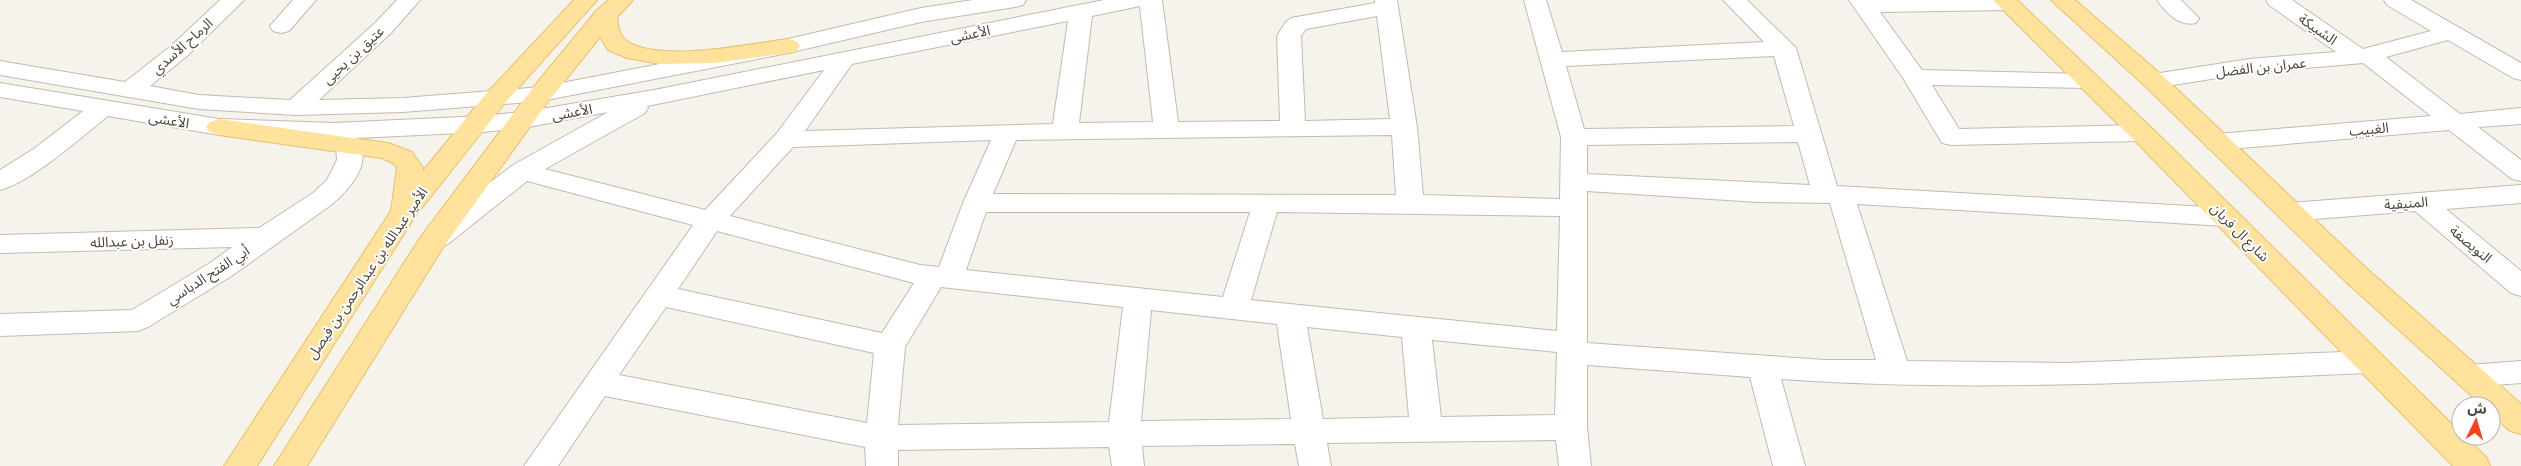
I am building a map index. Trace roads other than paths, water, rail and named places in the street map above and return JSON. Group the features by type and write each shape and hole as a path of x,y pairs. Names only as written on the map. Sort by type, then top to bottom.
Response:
{"main road":[{"path":"2062,0 2154,81 2355,274 2521,422"},
{"name":"شارع ال فريان","path":"2005,1 2141,133 2474,466"},
{"path":"604,5 608,31 616,45 641,54 677,58 788,46"},
{"path":"290,466 432,242 523,120 604,5"},
{"name":"الأمير عبدالله بن عبدالرحمن بن فيصل","path":"240,466 404,212 495,99 604,5"},
{"path":"219,128 341,137 388,151 403,158 410,168 404,212"}],"street":[{"name":"الرماح الأسدي","path":"130,90 179,51 233,0"},
{"path":"281,26 305,0"},
{"name":"عتيق بن يحيى","path":"296,108 383,28 409,0"},
{"name":"الأعشى","path":"0,68 199,102 296,108 403,105 495,99 541,94 788,46 920,8 1015,0"},
{"name":"الأعشى","path":"341,137 523,120 654,97 1138,0"},
{"path":"1151,0 1166,130"},
{"path":"1535,0 1574,137 1571,427 1575,466"},
{"path":"1734,0 1784,48 1809,134 1834,195 1895,372"},
{"path":"2168,0 2188,18"},
{"name":"الشبيكة","path":"2277,0 2363,56"},
{"path":"2395,0 2521,73"},
{"path":"1863,3 2005,1"},
{"path":"1863,3 1915,77 1951,137 2141,133"},
{"path":"1293,128 1289,36 1293,28 1299,23 1386,4 1404,127 1410,204"},
{"path":"1065,131 1081,11"},
{"name":"عمران بن الفضل","path":"2154,81 2249,66 2363,56 2449,33"},
{"path":"1552,60 1784,48"},
{"path":"2363,56 2456,122 2521,173"},
{"path":"540,466 711,220 786,139 843,60"},
{"path":"1915,77 2088,81"},
{"name":"الأعشى","path":"0,90 219,128"},
{"path":"432,242 522,171 565,145 654,97"},
{"path":"0,182 44,154 104,108"},
{"name":"الغبيب","path":"2217,142 2521,116"},
{"path":"786,139 1007,132 1404,127"},
{"path":"882,452 890,346 941,277 976,204 1007,132"},
{"path":"1574,137 1809,134"},
{"name":"أبي الفتح الدباسي","path":"0,325 138,320 220,270 264,237 322,199 337,186 350,160 341,137"},
{"path":"522,171 941,277 1290,316 1416,327 1572,348 1763,368 2066,374 2369,362"},
{"path":"976,204 1410,204 1574,195 1758,193 1834,195 2225,217"},
{"name":"المنيفية","path":"2290,212 2521,194"},
{"name":"النويصفة","path":"2421,202 2521,286"},
{"path":"1234,309 1266,203"},
{"name":"زنفل بن عبدالله","path":"0,244 264,237"},
{"path":"659,295 890,346"},
{"path":"1128,466 1124,434 1138,299"},
{"path":"1290,316 1315,466"},
{"path":"1416,327 1426,429"},
{"path":"1763,368 1790,466"},
{"path":"2469,376 2521,372"},
{"path":"598,383 882,452 1124,434 1571,427"}]}
